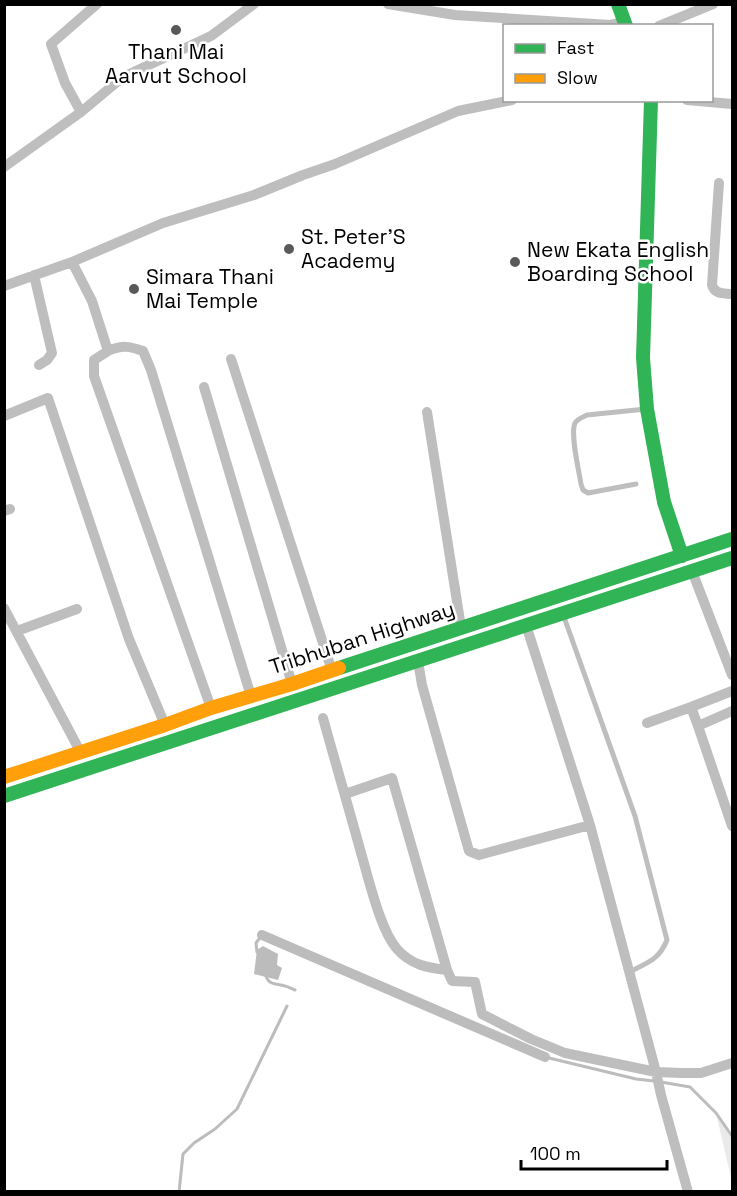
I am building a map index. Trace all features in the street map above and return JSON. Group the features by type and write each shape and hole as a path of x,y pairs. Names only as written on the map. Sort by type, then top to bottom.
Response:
{"main road":[{"path":"618,4 625,24"},
{"path":"651,102 643,358 647,409 664,502 682,556"},
{"name":"Tribhuban Highway","path":"4,777 732,539"},
{"name":"Tribhuban Highway","path":"4,796 732,558"}],"street":[{"path":"81,112 65,83 51,44 97,4"},
{"path":"4,167 81,112 123,77 211,36 254,4"},
{"path":"388,4 481,18 592,24"},
{"path":"664,24 713,4"},
{"path":"4,286 72,262 163,223 254,195 335,164 458,111 503,102"},
{"path":"710,102 732,104"},
{"path":"719,183 712,285 713,290 717,292 732,294"},
{"path":"72,262 92,301 108,351"},
{"path":"34,275 52,353 39,365"},
{"path":"211,708 94,376 94,360 118,347 130,347 143,351 151,370 251,696"},
{"path":"231,359 332,671"},
{"path":"204,387 292,684"},
{"path":"4,417 48,398 129,639 165,725"},
{"path":"427,412 461,627"},
{"path":"692,571 732,675"},
{"path":"4,608 81,753"},
{"path":"16,631 77,609"},
{"path":"526,625 590,825 688,1191"},
{"path":"418,661 422,685 469,851 479,855 590,825"},
{"path":"647,723 732,691"},
{"path":"691,707 732,826"},
{"path":"698,726 732,711"},
{"path":"323,718 386,933 398,950 410,959 426,968 447,970"},
{"path":"345,794 392,778 447,970 452,981 475,982 482,1014 531,1040 565,1053 656,1075 701,1073 732,1064"}],"lane":[{"path":"636,484 588,493 584,490 580,484 574,437 575,423 587,415 647,409"},
{"path":"562,613 635,816 668,940 663,951 653,960 629,972"}],"shaded area":[{"path":"263,946 278,954 277,965 282,968 278,980 254,974 257,950"},
{"path":"716,1113 732,1136 732,1182"}],"waterway":[{"path":"259,954 256,943 262,935"},
{"path":"262,935 545,1057"},
{"path":"265,973 270,982 295,990"},
{"path":"179,1192 183,1154 237,1109 287,1006"},
{"path":"545,1057 636,1079 654,1081"},
{"path":"661,1082 690,1087 716,1113 732,1136"}],"traffic: fast":[{"path":"618,4 625,24"},
{"path":"651,102 643,358 647,409 664,502 682,556"},
{"path":"339,668 732,539"},
{"path":"4,796 732,558"}],"traffic: slow":[{"path":"4,777 339,668"}],"place":[{"name":"Thani Mai Aarvut School","path":"176,30"},
{"name":"St. Peter'S Academy","path":"289,249"},
{"name":"New Ekata English Boarding School","path":"515,262"},
{"name":"Simara Thani Mai Temple","path":"134,289"}]}
